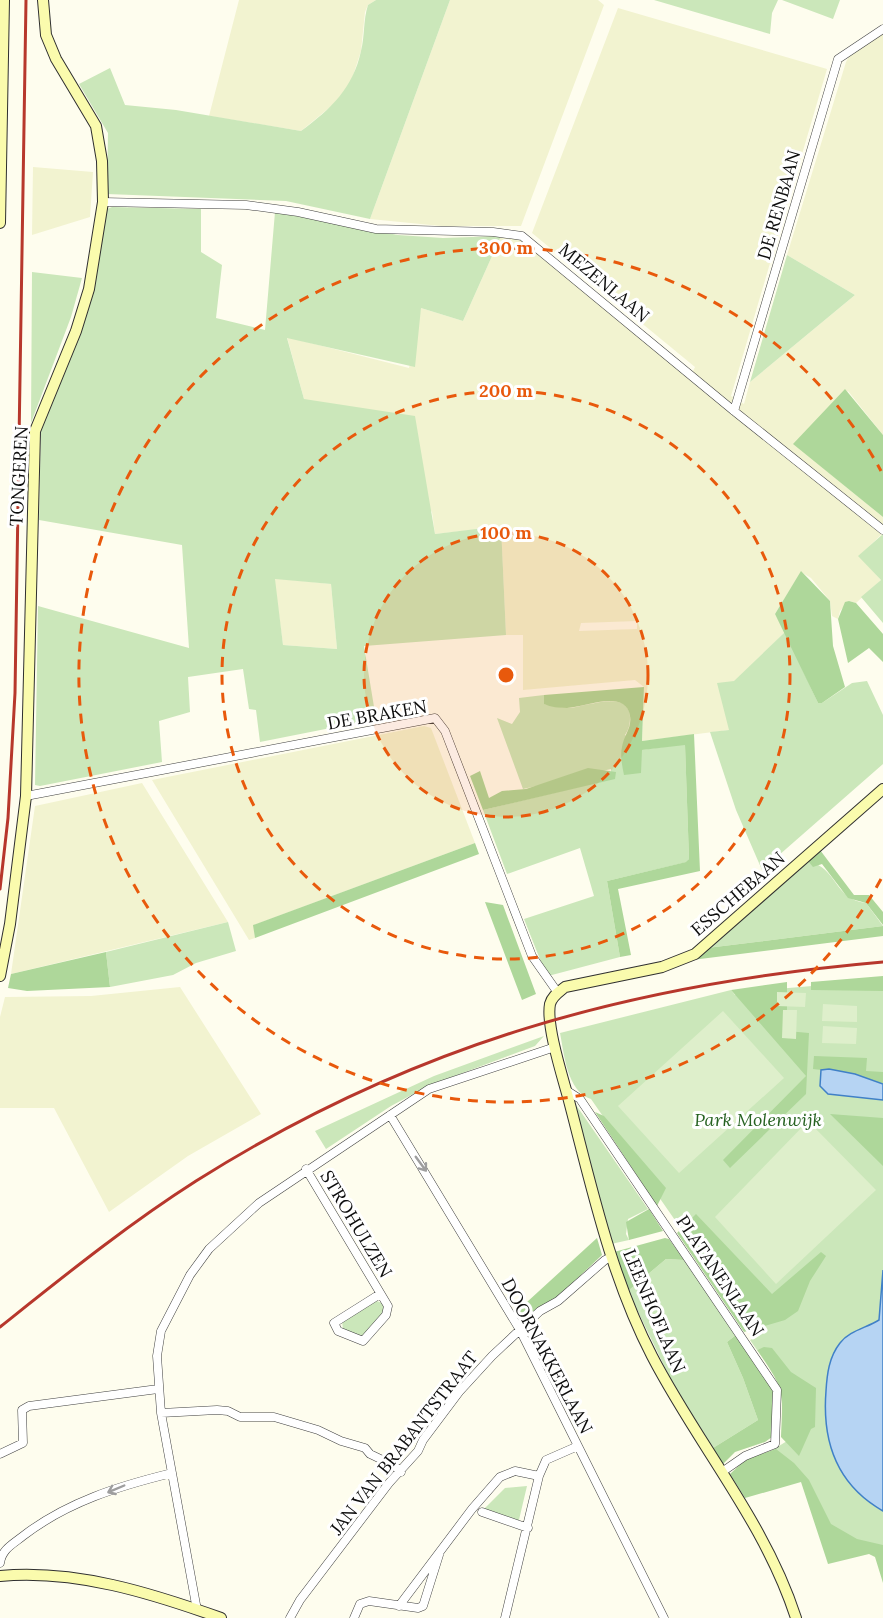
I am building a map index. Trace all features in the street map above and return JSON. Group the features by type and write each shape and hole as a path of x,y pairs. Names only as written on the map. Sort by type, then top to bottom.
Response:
{"street":[{"path":"0,223 4,0"},
{"name":"TONGEREN","path":"0,976 10,924 26,796 36,431 76,331 89,289 103,202 102,161 96,126 56,59 46,35 44,0"},
{"name":"DE RENBAAN","path":"734,411 838,59 883,29"},
{"name":"MEZENLAAN","path":"103,202 246,205 298,212 376,229 493,232 522,236 734,411 883,530"},
{"name":"DE BRAKEN","path":"26,796 435,718 444,731 532,956 558,993"},
{"name":"ESSCHEBAAN","path":"558,993 574,984 662,967 695,954 883,789"},
{"name":"LEENHOFLAAN","path":"558,993 550,1005 555,1047 611,1257 651,1353 678,1404 751,1517 776,1563 796,1618"},
{"path":"197,1610 158,1389 159,1338 170,1311 190,1275 209,1249 233,1224 306,1169 429,1089 555,1047"},
{"name":"PLATANENLAAN","path":"566,1090 580,1099 777,1390 775,1444 745,1456 722,1472"},
{"name":"DOORNAKKERLAAN","path":"390,1115 520,1330 664,1618"},
{"name":"STROHULZEN","path":"306,1169 380,1294 388,1310 363,1341 338,1331 334,1323 340,1317 380,1294"},
{"name":"JAN VAN BRABANTSTRAAT","path":"290,1618 300,1600 389,1484 401,1472 459,1392 492,1356 540,1311 558,1301 604,1260 611,1257"},
{"path":"0,1454 23,1443 22,1410 29,1406 158,1389"},
{"path":"161,1413 217,1410 228,1411 240,1418 274,1417 318,1430 341,1441 365,1448 370,1455 393,1465 401,1472"},
{"path":"505,1618 539,1476 546,1460 578,1446"},
{"path":"399,1606 441,1549 500,1477 515,1471 539,1476"},
{"path":"172,1473 124,1485 51,1515 4,1551 0,1576 28,1574 77,1578 220,1618"},
{"path":"482,1512 528,1528"},
{"path":"354,1618 360,1604 369,1601 418,1608 423,1606 441,1549"}],"green space":[{"path":"239,0 376,0 368,5 365,12 361,51 351,82 340,99 301,131 209,116"},
{"path":"376,0 450,0 370,219 286,201 107,194 108,133 79,84 110,68 125,105 176,110 301,131 331,106 346,87 361,51 368,5"},
{"path":"450,0 598,0 604,5 521,226 441,226 370,219"},
{"path":"654,0 778,0 772,13 770,34"},
{"path":"782,0 840,0 833,19"},
{"path":"618,8 827,69 731,396 744,404 750,382 855,295 787,255 846,62 849,56 883,34 883,435 848,391 794,444 883,517 883,533 859,556 881,580 856,603 849,601 840,611 838,619 832,616 830,601 811,578 801,572 775,614 785,632 734,682 729,730 642,741 644,687 635,680 523,690 523,635 506,635 501,527 435,534 432,512 304,399 287,337 409,368 421,308 463,321 501,236 518,238 690,377 695,367 532,233","holes":["637,621 637,629 579,631 581,623"]},
{"path":"33,167 93,172 90,217 32,235"},
{"path":"112,207 201,209 201,252 222,265 216,318 265,330 275,212 398,235 443,238 501,236 463,321 421,308 415,367 287,338 304,399 415,416 435,534 501,526 506,635 364,646 376,719 260,742 256,710 249,709 243,669 188,677 190,712 159,721 162,762 40,786 35,785 38,606 189,648 182,545 39,520 41,424 96,277 107,209","holes":["275,579 331,584 337,649 283,645"]},
{"path":"787,255 855,295 750,382"},
{"path":"32,272 82,278 71,317 31,423"},
{"path":"845,389 883,435 883,517 793,444"},
{"path":"883,534 883,623 861,597 881,580 858,556"},
{"path":"801,571 830,601 833,646 845,687 822,703 818,703 775,614"},
{"path":"274,578 331,584 337,649 283,645"},
{"path":"845,602 856,603 883,634 883,662 869,648 848,663 838,619"},
{"path":"785,632 818,703 822,703 852,683 867,681 883,715 883,764 762,870 736,810 710,732 729,730 717,683 734,681"},
{"path":"644,687 642,741 694,734 700,871 618,889 631,955 620,957 607,881 686,862 689,859 685,745 642,750 641,773 624,775 621,750 629,728 630,716 627,708 613,701 567,708 555,707 544,704 544,695"},
{"path":"544,695 544,704 565,708 614,701 622,703 628,708 630,717 625,735 641,750 685,744 689,859 687,862 607,881 620,957 548,976 524,919 594,896 580,848 507,874 483,810 611,779 611,769 523,789 497,718 512,724 520,712 519,698"},
{"path":"424,726 431,728 475,843 254,925 255,938 249,940 152,780"},
{"path":"588,768 616,772 615,779 483,810 470,776 480,771 489,798 502,791 526,789"},
{"path":"142,783 228,922 11,974 35,806"},
{"path":"475,843 479,854 255,938 253,925"},
{"path":"820,850 854,895 869,895 883,912 883,925 866,903 848,898 822,864 813,867 808,861"},
{"path":"808,861 825,870 848,896 866,903 883,926 707,948"},
{"path":"485,902 503,905 536,994 522,1000"},
{"path":"228,922 236,951 196,963 173,975 110,987 106,952"},
{"path":"883,926 883,936 692,960 707,948"},
{"path":"106,952 110,987 27,991 8,988 11,974"},
{"path":"883,976 883,991 811,990 811,982"},
{"name":"Park Molenwijk","path":"883,980 883,1567 878,1552 831,1557 802,1479 742,1469 787,1441 787,1386 763,1348 757,1350 750,1340 756,1337 591,1099 577,1089 568,1071 560,1033 731,990 735,995 752,991"},
{"path":"787,982 787,1031 809,1033 806,1094 730,1168 723,1160 806,1076 731,990"},
{"path":"180,987 261,1114 188,1156 109,1212 54,1108 0,1108 0,1017 5,997 91,996"},
{"path":"777,992 806,993 805,1007 777,1006"},
{"path":"823,1004 857,1006 857,1022 822,1021"},
{"path":"783,1010 797,1010 796,1039 782,1038"},
{"path":"723,1011 784,1078 679,1173 618,1106"},
{"path":"823,1026 857,1028 856,1044 822,1043"},
{"path":"544,1036 535,1046 428,1086 391,1106 326,1149 315,1131 434,1076"},
{"path":"814,1056 867,1058 866,1071 883,1072 883,1084 855,1074 813,1069"},
{"path":"574,1102 648,1209 628,1219 626,1234 629,1240 611,1244"},
{"path":"595,1112 604,1116 666,1188 657,1206"},
{"path":"830,1114 883,1118 883,1166"},
{"path":"808,1121 876,1190 776,1284 715,1217"},
{"path":"649,1209 663,1231 629,1240 626,1222"},
{"path":"696,1214 772,1294 821,1252 826,1256 810,1281 798,1311 785,1320 744,1332 677,1233"},
{"path":"597,1238 602,1255 543,1311 522,1322 515,1313"},
{"path":"665,1238 669,1239 684,1260 666,1259 628,1291 614,1252"},
{"path":"666,1259 684,1260 736,1335 727,1342 758,1420 713,1448 673,1384 628,1291"},
{"path":"377,1301 384,1304 384,1313 362,1336 343,1330 342,1320"},
{"path":"736,1335 773,1391 772,1437 765,1442 735,1452 723,1464 713,1448 758,1420 727,1342"},
{"path":"764,1347 772,1348 791,1372 816,1388 815,1427 811,1429 799,1456 781,1437 782,1399 773,1374 757,1350"},
{"path":"776,1449 794,1463 809,1480 831,1524 857,1539 883,1545 883,1583 875,1557 869,1554 828,1564 801,1482 745,1498 730,1474 746,1459"},
{"path":"527,1486 518,1524 484,1509 505,1488"}],"water":[{"path":"829,1069 855,1074 883,1084 883,1100 828,1094 820,1086 821,1070"},
{"path":"883,1270 883,1511 854,1488 844,1475 830,1444 825,1409 828,1372 836,1348 848,1335 879,1320"}],"railway":[{"path":"0,889 8,818 15,693 26,0"},
{"path":"0,1327 121,1233 196,1181 277,1133 359,1092 442,1057 526,1028 612,1005 699,986 790,972 883,962"}]}
